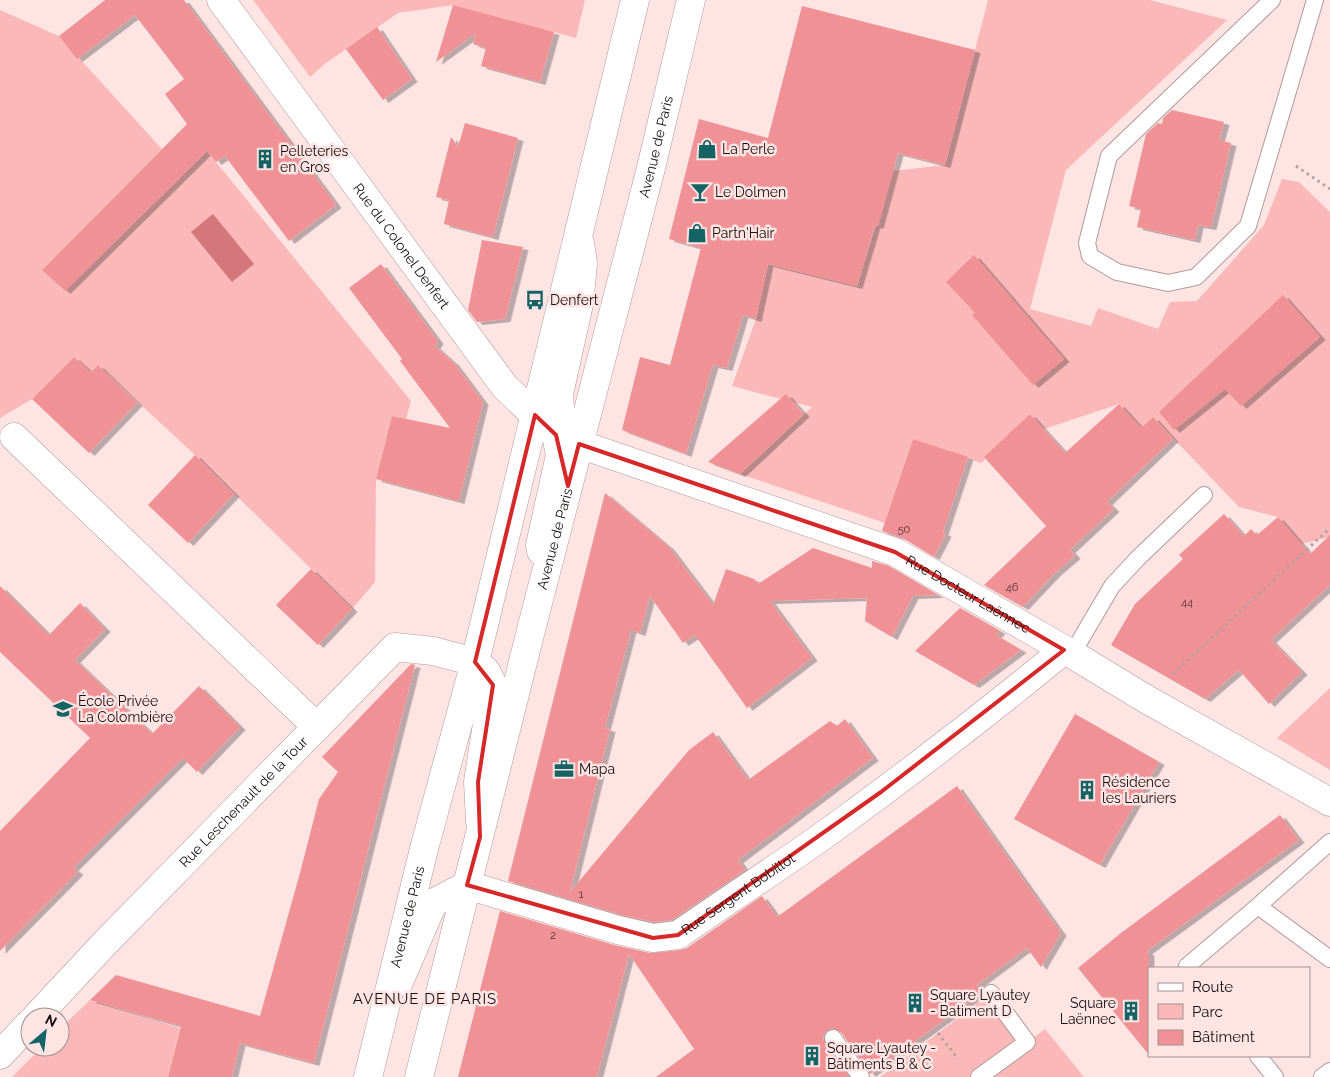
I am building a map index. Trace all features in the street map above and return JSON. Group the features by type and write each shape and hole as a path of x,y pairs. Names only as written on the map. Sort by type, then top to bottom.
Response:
{"street":[{"name":"Rue du Colonel Denfert","path":"222,0 505,387 556,435 560,455 540,545 544,577"},
{"name":"Avenue de Paris","path":"368,1077 425,845 475,662 635,0"},
{"name":"Avenue de Paris","path":"419,1077 544,577 651,168 691,0"},
{"path":"578,236 583,264 580,304 559,394 561,420 578,444"},
{"path":"14,437 317,727"},
{"name":"Rue Docteur Laënnec","path":"578,444 895,552 1146,699 1330,802"},
{"name":"Rue Leschenault de la Tour","path":"45,1007 105,943 396,647 433,651 475,662"},
{"name":"Rue Sergent Bobillot","path":"467,885 618,930 653,938 678,935 820,838 1068,652"},
{"path":"475,662 486,671 493,685 478,782 480,836"},
{"path":"380,1029 433,903 467,885"},
{"path":"0,1055 20,1034"}],"lane":[{"path":"1272,0 1109,156 1087,243 1090,256 1117,272 1168,283 1196,277 1248,226 1316,0"},
{"path":"1068,652 1112,586 1138,558 1204,495"},
{"path":"1188,967 1330,842"},
{"path":"1258,906 1330,959"},
{"path":"979,1077 1027,1042 991,993"},
{"path":"833,1038 861,1077"},
{"path":"1259,1057 1275,1077"},
{"path":"1322,1077 1330,1071"}],"path":[{"path":"1271,148 1330,189"},
{"path":"1146,699 1330,528"},
{"path":"938,1033 961,1062"}],"highlighted area":[{"path":"535,415 556,435 568,486 579,444 895,552 1064,650 881,792 678,935 653,938 467,885 480,837 478,782 493,685 475,662"}],"green space":[{"path":"253,0 585,0 576,38 453,5 398,13 326,63 310,77"},
{"path":"988,0 1150,0 1227,20 1066,170 1030,309 1091,326 1098,308 1158,329 1170,302 1197,301 1264,225 1282,179 1299,182 1330,212 1330,537 1301,544 1278,517 1239,507 1153,417 1141,428 1119,404 1044,429 1030,414 981,463 913,439 885,523 740,474 812,407 732,386 756,319 768,264 857,286 893,171 945,165"},
{"path":"0,10 59,36 162,149 43,269 64,291 207,151 411,401 406,419 392,416 376,479 375,582 352,609 195,455 99,366 91,373 74,357 32,399 0,418"},
{"path":"1330,688 1330,770 1277,738"},
{"path":"991,993 1028,1042 1045,1029 1084,1077 880,1077"},
{"path":"90,1000 180,1028 168,1077 12,1077 32,1057 70,1057 70,1019"}],"shaded area":[{"path":"213,214 254,264 232,282 191,232"}],"building":[{"path":"105,0 184,0 336,205 289,241 225,156 216,162 207,151 65,291 42,270 187,124 165,94 184,79 135,15 77,59 59,36"},
{"path":"453,5 554,32 540,82 481,66 486,48 473,44 476,33 436,62"},
{"path":"802,6 975,50 945,165 898,153 878,226 875,225 857,286 768,264 756,319 743,315 727,368 713,365 686,454 622,430 640,357 670,365 701,248 669,239 699,119 768,138"},
{"path":"377,27 412,79 383,100 346,49"},
{"path":"1172,110 1224,122 1219,140 1231,143 1211,227 1198,225 1195,240 1137,227 1141,209 1129,206 1146,134 1158,123 1162,124 1163,118"},
{"path":"465,123 518,138 493,237 444,224 449,200 436,197 451,137 458,147"},
{"path":"482,240 523,247 505,319 477,322 468,310"},
{"path":"974,255 1064,359 1033,385 972,315 975,313 946,282"},
{"path":"381,264 438,341 435,346 454,363 483,402 459,501 376,479 392,416 450,428 349,288"},
{"path":"1283,295 1320,337 1241,406 1225,389 1174,430 1159,412"},
{"path":"74,357 91,373 98,365 137,403 89,453 32,399"},
{"path":"786,394 804,414 740,474 708,462"},
{"path":"1119,404 1141,428 1153,417 1173,439 1107,502 1114,509 1070,550 1075,556 1055,573 1023,607 984,585 1046,526 984,457 1030,414 1065,453"},
{"path":"913,439 968,457 943,532 946,534 934,557 903,538 882,531"},
{"path":"195,455 234,494 188,543 148,505"},
{"path":"605,493 669,547 713,605 726,569 754,579 758,584 813,548 872,568 872,561 889,566 938,595 913,596 892,637 865,621 867,598 770,601 812,658 747,708 695,635 683,643 650,596 640,633 631,630 605,728 610,729 570,892 689,750 713,732 748,780 830,721 837,726 845,719 873,758 738,860 745,870 672,920 654,922 622,915 508,881"},
{"path":"1224,514 1244,536 1251,529 1257,535 1278,517 1310,554 1330,535 1330,585 1271,640 1302,672 1269,704 1239,670 1205,699 1111,645 1135,604 1183,559 1179,555"},
{"path":"311,569 352,609 318,645 276,605"},
{"path":"0,586 49,635 80,603 105,629 75,660 152,734 199,686 240,727 197,772 183,758 73,868 78,872 0,951 0,831 90,738 0,652"},
{"path":"960,608 1000,631 996,635 1021,650 974,685 915,651"},
{"path":"411,664 415,665 314,1063 240,1043 232,1077 168,1077 181,1026 90,1000 116,975 260,1016 319,799 338,772 322,757"},
{"name":"Résidence les Lauriers","path":"1075,714 1159,762 1100,865 1014,819"},
{"path":"957,786 1061,933 1041,967 1027,948 977,985 981,993 870,1074 841,1032 832,1028 824,1033 823,1039 849,1077 656,1077 694,1049 629,954 597,1077 458,1077 500,911 614,945 650,953 680,950 687,948 762,896 777,917"},
{"path":"1280,815 1299,840 1147,951 1149,954 1148,1054 1078,968 1121,933"}],"place":[{"name":"La Perle","path":"707,149"},
{"name":"Pelleteries en Gros","path":"265,159"},
{"name":"Le Dolmen","path":"700,192"},
{"name":"Partn'Hair","path":"697,233"},
{"name":"Denfert","path":"535,300"},
{"name":"École Privée La Colombière","path":"63,709"},
{"name":"Mapa","path":"564,769"},
{"name":"Résidence les Lauriers","path":"1087,790"},
{"name":"Square Lyautey - Batiment D","path":"915,1003"},
{"name":"Square Laënnec","path":"1131,1011"},
{"name":"Square Lyautey - Bâtiments B & C","path":"812,1056"}],"district":[{"name":"AVENUE DE PARIS","path":"425,999"}]}
